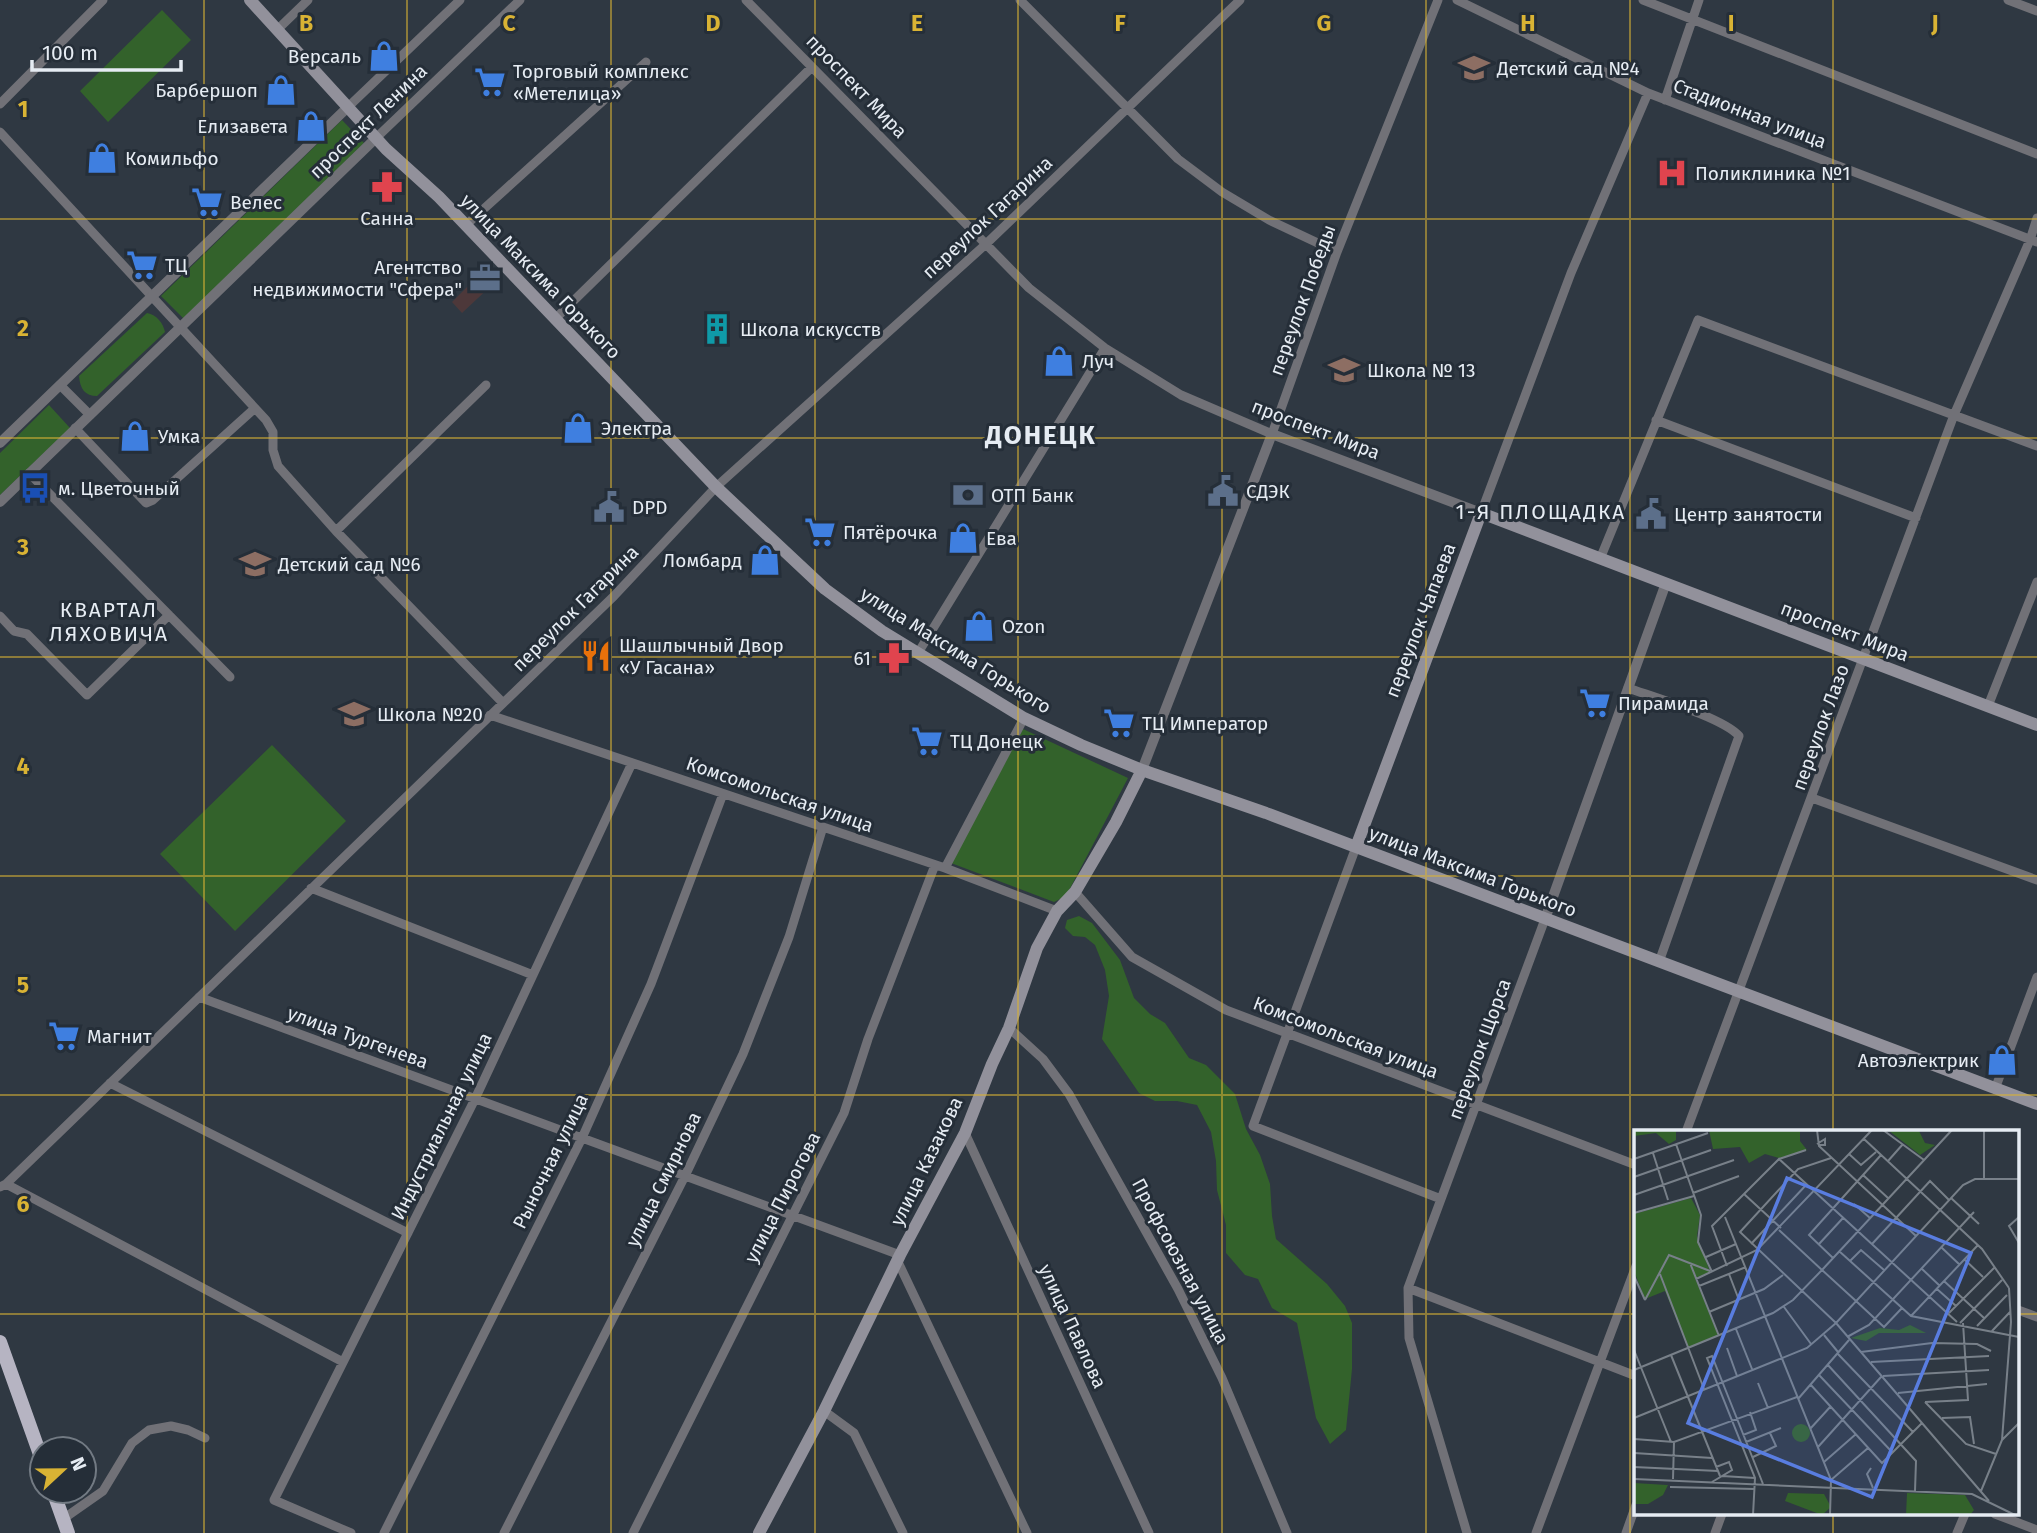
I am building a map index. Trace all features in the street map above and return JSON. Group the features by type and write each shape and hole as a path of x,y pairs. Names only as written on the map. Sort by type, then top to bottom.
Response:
{"highway":[{"path":"0,1342 33,1435"},
{"path":"58,1505 68,1533"}],"main road":[{"name":"улица Максима Горького","path":"250,0 376,138 466,225 716,487 825,589 918,653 1024,718 1142,770 1266,813 2037,1104"},
{"name":"проспект Мира","path":"1481,513 2037,725"},
{"name":"переулок Чапаева","path":"1356,847 1481,513"},
{"name":"улица Казакова","path":"759,1533 965,1133 1009,1028 1037,948 1057,911 1075,892 1116,822 1142,770"}],"street":[{"path":"0,104 103,0"},
{"path":"278,29 308,0"},
{"name":"проспект Ленина","path":"0,443 460,0"},
{"name":"проспект Ленина","path":"0,502 520,0"},
{"name":"проспект Мира","path":"746,0 1029,288 1105,348 1181,395 1272,434 1481,513"},
{"path":"1020,0 1178,159 1223,192 1269,220 1337,252"},
{"path":"1028,8 1036,0"},
{"name":"переулок Гагарина","path":"3,1185 614,597 716,487 986,244 1240,0"},
{"name":"переулок Победы","path":"1142,770 1272,434 1337,252 1438,0"},
{"name":"Стадионная улица","path":"1457,0 1648,93 2034,241"},
{"path":"1643,0 2037,154"},
{"path":"1665,100 1699,0"},
{"path":"2008,0 2037,11"},
{"path":"466,225 646,62"},
{"path":"555,319 811,67"},
{"name":"переулок Чапаева","path":"1481,513 1571,273 1648,93"},
{"path":"0,132 266,420 273,432 273,450 278,466 503,703"},
{"name":"переулок Лазо","path":"1687,1130 1954,415 2034,241 2037,218"},
{"path":"1600,559 1698,320 2037,446"},
{"path":"918,653 1105,348"},
{"path":"60,385 90,415"},
{"path":"337,531 486,385"},
{"path":"75,428 146,503 153,500 255,408"},
{"path":"1657,420 1916,519"},
{"path":"29,473 230,677"},
{"name":"переулок Щорса","path":"1467,1533 1409,1338 1408,1288 1666,583"},
{"path":"1988,706 2037,583"},
{"path":"0,617 14,631 27,634 87,695 169,615"},
{"path":"1629,688 1733,729 1739,736 1659,962"},
{"name":"Комсомольская улица","path":"490,715 940,866 1057,911"},
{"name":"улица Пирогова","path":"633,1533 844,1113 868,1040 940,866 1024,718"},
{"name":"Индустриальная улица","path":"351,1533 274,1500 475,1099 632,763"},
{"name":"Рыночная улица","path":"384,1533 582,1138 651,984 723,794"},
{"path":"1812,798 2037,880"},
{"name":"улица Смирнова","path":"504,1533 685,1176 743,1054 789,937 823,827"},
{"name":"переулок Чапаева","path":"1356,847 1253,1126 1441,1199"},
{"path":"311,888 533,975"},
{"name":"Комсомольская улица","path":"1075,892 1132,957 1226,1010 1634,1164"},
{"path":"1995,1088 2037,977"},
{"name":"улица Тургенева","path":"199,997 792,1215 899,1259"},
{"name":"Профсоюзная улица","path":"1009,1028 1043,1059 1069,1094 1171,1277 1222,1378 1287,1533"},
{"path":"110,1083 408,1233"},
{"name":"улица Павлова","path":"965,1133 1149,1533"},
{"path":"3,1185 343,1362"},
{"path":"899,1259 1027,1533"},
{"path":"1536,1533 1634,1271"},
{"path":"1408,1288 1634,1375"},
{"path":"2020,1311 2037,1317"},
{"path":"824,1410 854,1433 903,1533"},
{"path":"63,1519 103,1491 132,1443 149,1430 171,1426 205,1438"},
{"path":"1626,1533 1634,1511"},
{"path":"1715,1533 1721,1516"},
{"path":"1957,1533 1964,1516"},
{"path":"2000,1516 2037,1530"}],"shaded area":[{"path":"488,279 493,284 462,313 452,302 474,280 480,286"}],"green space":[{"path":"162,10 191,40 108,122 80,91"},
{"path":"342,120 364,143 184,319 161,296"},
{"path":"147,313 159,320 165,332 97,396 86,393 79,376"},
{"path":"49,405 70,428 0,495 0,453"},
{"path":"1023,729 1128,778 1066,896 1054,902 951,863"},
{"path":"272,745 346,821 235,931 160,854"},
{"path":"1079,916 1092,923 1120,960 1134,998 1150,1014 1165,1023 1189,1058 1206,1065 1235,1094 1246,1129 1260,1155 1270,1184 1276,1239 1327,1284 1345,1306 1352,1323 1352,1369 1346,1430 1330,1444 1316,1418 1297,1323 1272,1308 1258,1279 1245,1275 1226,1253 1226,1225 1217,1190 1211,1132 1197,1105 1155,1101 1139,1093 1102,1039 1109,996 1105,970 1095,945 1085,937 1073,936 1065,928 1067,920"}],"place":[{"name":"Версаль","path":"384,56"},
{"name":"Детский сад №4","path":"1474,68"},
{"name":"Торговый комплекс «Метелица»","path":"490,82"},
{"name":"Барбершоп","path":"281,90"},
{"name":"Елизавета","path":"311,126"},
{"name":"Комильфо","path":"102,158"},
{"name":"Поликлиника №1","path":"1672,173"},
{"name":"Санна","path":"387,187"},
{"name":"Велес","path":"207,202"},
{"name":"ТЦ","path":"142,265"},
{"name":"Агентство недвижимости \"Сфера\"","path":"485,278"},
{"name":"Школа искусств","path":"717,329"},
{"name":"Луч","path":"1059,361"},
{"name":"Школа № 13","path":"1344,370"},
{"name":"Электра","path":"578,428"},
{"name":"Умка","path":"135,436"},
{"name":"м. Цветочный","path":"35,488"},
{"name":"СДЭК","path":"1223,491"},
{"name":"ОТП Банк","path":"968,495"},
{"name":"DPD","path":"609,507"},
{"name":"Центр занятости","path":"1651,514"},
{"name":"Пятёрочка","path":"820,532"},
{"name":"Ева","path":"963,538"},
{"name":"Ломбард","path":"765,560"},
{"name":"Детский сад №6","path":"255,564"},
{"name":"Ozon","path":"979,626"},
{"name":"Шашлычный Двор «У Гасана»","path":"596,656"},
{"name":"61","path":"894,658"},
{"name":"Пирамида","path":"1595,703"},
{"name":"Школа №20","path":"354,714"},
{"name":"ТЦ Император","path":"1119,723"},
{"name":"ТЦ Донецк","path":"927,741"},
{"name":"Магнит","path":"64,1036"},
{"name":"Автоэлектрик","path":"2002,1060"}],"district":[{"name":"ДОНЕЦК","path":"1041,435"},
{"name":"1-Я ПЛОЩАДКА","path":"1541,512"},
{"name":"КВАРТАЛ ЛЯХОВИЧА","path":"109,622"}]}
